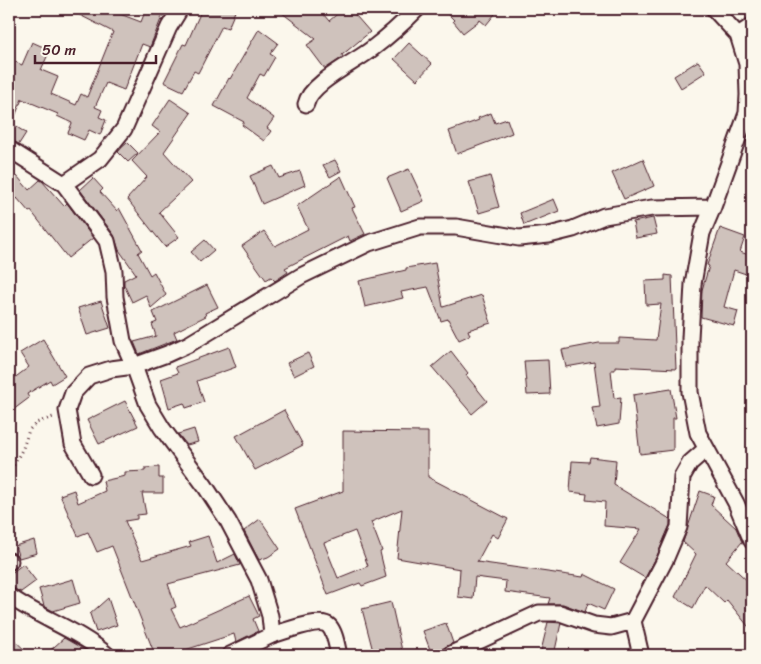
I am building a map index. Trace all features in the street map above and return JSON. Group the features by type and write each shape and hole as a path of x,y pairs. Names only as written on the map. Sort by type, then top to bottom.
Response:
{"street":[{"path":"64,184 100,159 124,129 165,35 180,9"},
{"path":"306,104 308,96 322,82 372,49 417,9"},
{"path":"714,9 738,35 748,64 749,112 714,207 702,233 693,284 690,392 698,433 736,504 752,541"},
{"path":"738,35 752,26"},
{"path":"10,154 64,184 107,241 114,271 115,296 123,341 148,405 162,428 228,521 258,580 270,616 272,635"},
{"path":"91,475 73,444 67,410 73,393 89,376 134,366 167,354 196,340 301,276 369,243 420,227 456,228 519,238 549,235 574,229 604,216 614,214 652,208 714,207"},
{"path":"639,655 640,651 633,621 665,560 679,526 682,477 690,463 706,449"},
{"path":"736,504 752,509"},
{"path":"9,596 93,643 107,655"},
{"path":"449,655 539,613 560,613 594,625 611,627 633,621"},
{"path":"230,655 272,635 318,622 326,624 330,628 339,655"}],"path":[{"path":"9,472 23,448 29,430 36,422 67,410"}],"building":[{"path":"68,9 107,9 141,22 146,9 165,9 150,47 142,44 124,90 106,83 95,107 102,110 99,117 106,120 100,135 89,130 84,140 68,133 72,123 57,116 58,114 22,99 12,124 26,133 19,144 9,139 9,59 22,65 32,42 50,50 41,70 58,77 51,94 76,105 81,94 87,97 113,32"},
{"path":"202,9 236,9 228,28 222,26 198,73 194,71 183,91 164,82 183,44 186,45"},
{"path":"277,9 319,9 329,21 343,9 350,9 370,32 342,55 343,57 325,69 307,45 316,39"},
{"path":"443,9 499,9 486,25 480,20 463,33"},
{"path":"259,29 278,43 270,54 275,57 264,76 260,74 247,98 274,118 267,128 271,131 264,141 242,125 244,122 214,106"},
{"path":"409,43 432,64 417,80 394,59"},
{"path":"698,61 706,72 681,88 674,76"},
{"path":"170,99 191,113 164,152 191,182 159,212 179,237 165,247 127,199 147,177 132,161 160,132 152,126"},
{"path":"491,113 495,123 507,119 512,133 457,154 449,131 479,120 478,118"},
{"path":"127,142 138,153 128,162 118,152"},
{"path":"643,159 654,186 624,199 612,173"},
{"path":"335,160 341,171 330,177 323,165"},
{"path":"273,166 279,178 300,171 305,185 262,204 250,176"},
{"path":"409,169 424,201 401,211 387,178"},
{"path":"17,176 29,190 40,180 42,181 64,206 67,203 93,238 68,258 31,211 29,212 17,198 9,209 9,182"},
{"path":"341,176 355,207 352,208 365,234 350,241 348,236 285,268 288,272 275,281 271,277 266,280 242,246 264,231 275,246 308,229 297,206"},
{"path":"490,176 499,207 479,213 469,182"},
{"path":"93,178 103,189 100,192 117,211 119,208 142,250 138,253 150,275 154,272 166,295 151,308 146,295 132,302 124,285 124,280 136,274 119,250 114,235 80,190"},
{"path":"554,199 559,211 524,225 520,213"},
{"path":"653,218 657,234 636,238 633,222"},
{"path":"720,228 745,237 740,252 752,256 752,276 734,270 724,307 738,311 734,326 701,317 702,290 709,266 707,265"},
{"path":"205,240 214,250 200,262 191,252"},
{"path":"435,263 443,307 482,295 491,323 468,330 470,335 459,340 448,319 441,321 428,287 401,292 403,298 365,307 359,281 406,270 406,268"},
{"path":"665,275 672,276 676,369 615,366 615,370 611,370 614,398 621,397 619,424 597,428 592,408 600,407 594,362 566,367 562,350 599,343 619,343 619,338 656,340 661,304 646,305 645,281 665,280"},
{"path":"207,285 218,307 205,313 206,316 174,332 177,339 139,354 134,342 156,336 152,324 157,322 153,312"},
{"path":"101,301 110,328 87,335 78,308"},
{"path":"43,339 65,376 52,384 50,380 27,394 29,398 9,413 9,382 29,367 20,353"},
{"path":"229,347 236,367 197,381 204,402 186,408 184,403 169,408 161,379 178,373 175,367"},
{"path":"451,351 468,373 466,375 487,401 472,414 432,367"},
{"path":"308,353 314,366 294,376 287,363"},
{"path":"548,360 550,394 527,395 524,361"},
{"path":"671,389 676,418 673,418 673,450 640,454 633,395"},
{"path":"125,401 138,426 99,444 87,420"},
{"path":"284,410 303,445 255,470 236,436"},
{"path":"194,429 198,442 187,445 178,434"},
{"path":"343,431 428,432 428,477 508,519 498,538 492,534 477,562 583,577 584,574 614,589 604,610 588,603 585,612 563,604 548,604 550,598 505,592 506,581 475,577 473,599 458,597 460,569 397,558 402,509 371,522 382,551 380,552 386,577 362,586 360,583 328,595 295,509 343,491","holes":["355,531 368,566 338,578 324,543"]},
{"path":"590,457 616,460 614,485 670,519 670,525 657,556 645,578 620,563 641,529 604,526 605,502 586,500 587,494 570,492 572,461 589,462"},
{"path":"159,467 159,478 163,478 163,493 142,493 146,514 137,515 137,519 125,521 142,560 191,546 189,542 208,536 217,563 235,554 240,565 168,584 176,607 171,609 180,627 249,596 259,616 253,619 258,631 236,642 234,634 170,655 155,655 112,546 97,552 88,532 78,536 60,495 74,490 78,503 105,491 103,481 125,476 125,472 145,471 145,468"},
{"path":"700,491 714,496 711,505 736,528 742,542 726,561 752,585 752,631 727,600 724,603 705,585 693,608 675,597 696,554 683,542"},
{"path":"260,519 280,549 268,557 259,560 244,531"},
{"path":"34,540 37,553 19,558 15,546"},
{"path":"23,564 36,581 21,592 9,587 9,575"},
{"path":"73,579 80,603 53,611 44,606 39,589"},
{"path":"108,598 117,625 96,632 90,614"},
{"path":"391,602 403,655 374,655 362,609"},
{"path":"548,622 561,623 554,655 540,655"},
{"path":"446,623 453,643 445,647 440,653 432,655 423,631"},
{"path":"9,635 30,655 9,655"},
{"path":"64,638 85,650 89,655 45,655"}]}
